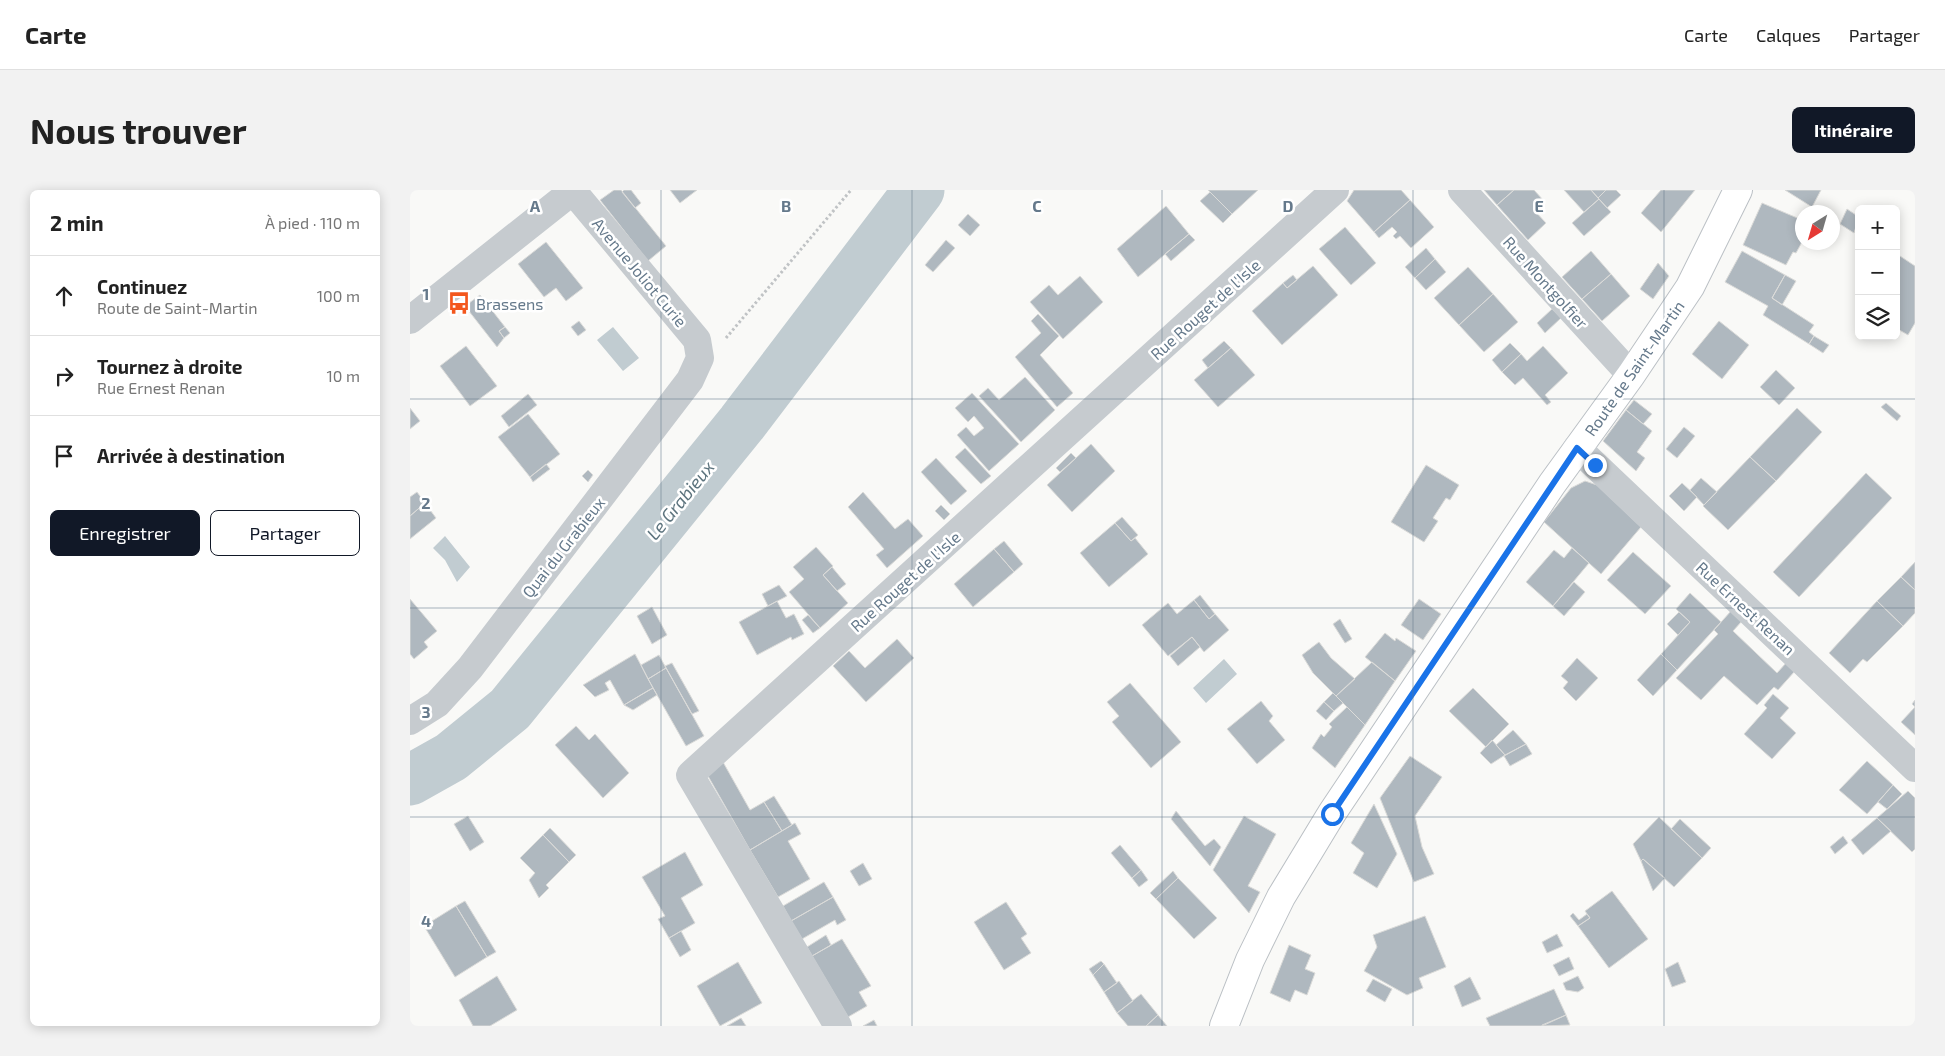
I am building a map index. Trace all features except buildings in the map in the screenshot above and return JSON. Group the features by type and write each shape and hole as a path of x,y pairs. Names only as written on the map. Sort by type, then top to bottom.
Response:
{"main road":[{"name":"Route de Saint-Martin","path":"1224,1026 1250,960 1281,897 1332,814 1577,448 1631,375 1690,287 1738,190"}],"street":[{"path":"410,320 573,190"},
{"name":"Avenue Joliot Curie","path":"573,190 697,340 700,358"},
{"name":"Rue Rouget de l'Isle","path":"838,1026 690,775 1335,190"},
{"name":"Rue Montgolfier","path":"1462,190 1631,375"},
{"name":"Quai du Grabieux","path":"410,722 437,704 470,668 684,388 700,358"},
{"name":"Rue Ernest Renan","path":"1577,448 1915,768"}],"path":[{"path":"722,342 851,190"}],"shaded area":[{"path":"613,327 639,358 623,371 597,340"},
{"path":"445,536 470,567 457,582 445,560 433,548"},
{"path":"1224,659 1237,674 1206,703 1193,688"}],"waterway":[{"name":"Le Grabieux","path":"410,780 451,757 510,709 742,423 919,190"}],"place":[{"name":"Brassens","path":"459,303"}],"route":[{"path":"1332,814 1577,448 1595,465"}]}
